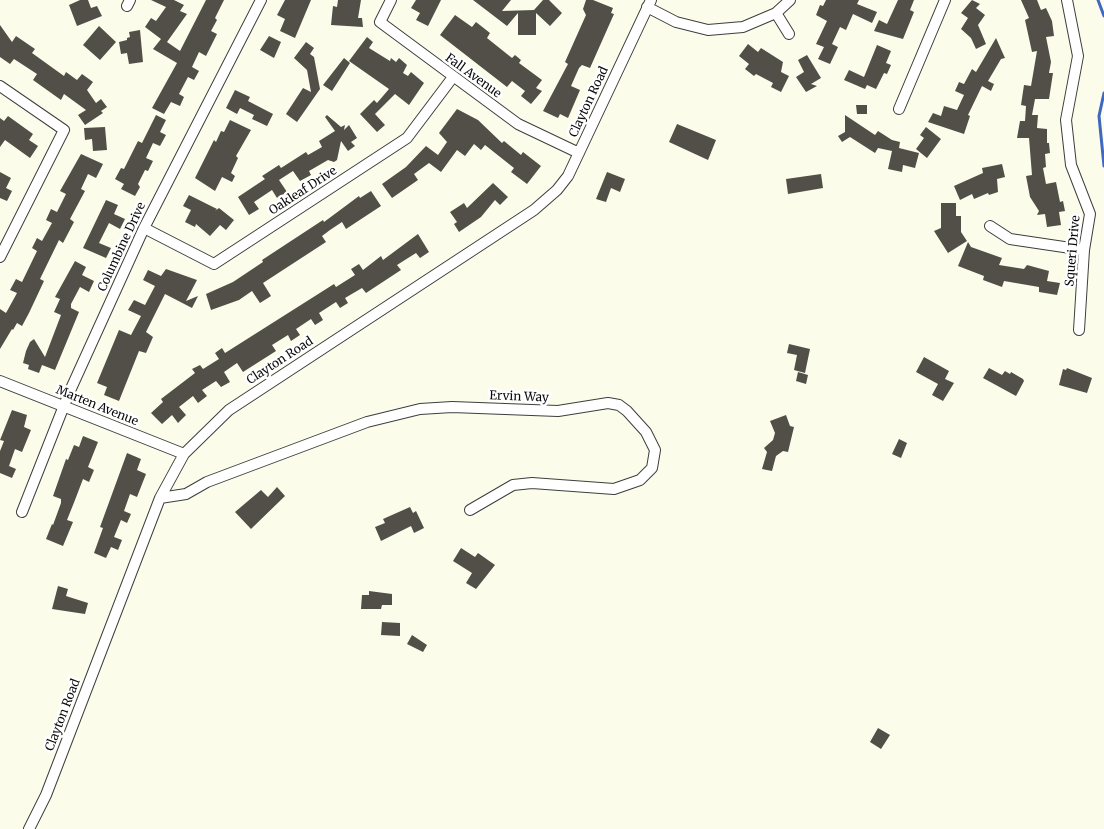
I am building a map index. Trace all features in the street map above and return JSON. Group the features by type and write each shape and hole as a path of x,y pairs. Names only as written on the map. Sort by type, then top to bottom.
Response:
{"street":[{"name":"Columbine Drive","path":"22,512 65,406 144,228 261,0"},
{"name":"Fall Avenue","path":"390,0 380,22 518,124 579,153"},
{"path":"649,4 676,22 708,30 743,26 776,13 790,0"},
{"path":"899,109 945,0"},
{"name":"Squeri Drive","path":"1067,0 1078,56 1066,120 1071,165 1090,214 1084,250 1079,330"},
{"name":"Clayton Road","path":"29,829 46,795 160,498 184,454 229,410 534,210 557,190 568,176 649,4"},
{"path":"776,13 789,34"},
{"name":"Oakleaf Drive","path":"144,228 214,264 407,138 453,77"},
{"path":"0,86 64,130 0,257"},
{"path":"990,226 1010,239 1084,250"},
{"name":"Marten Avenue","path":"0,382 184,454"},
{"name":"Ervin Way","path":"160,498 186,494 207,482 357,426 420,408 452,407 558,411 608,403 619,405 626,411 646,432 654,450 652,468 640,480 614,489 532,483 513,485 470,510"}],"building":[{"path":"80,0 88,0 91,8 97,6 102,16 77,26 69,5"},
{"path":"151,0 174,0 184,5 180,11 187,14 167,42 180,51 206,0 224,0 211,31 217,34 206,56 199,52 192,67 199,71 194,80 188,77 179,94 184,97 180,106 171,102 164,114 152,108 177,63 153,49 161,39 145,27 151,18 156,21 166,7"},
{"path":"285,0 311,0 295,38 280,31 285,19 277,15"},
{"path":"338,0 361,0 358,18 362,18 363,27 331,25 333,6 337,7"},
{"path":"416,0 441,0 428,26 416,20 420,13 411,8"},
{"path":"473,0 511,0 502,11 534,10 543,0 549,0 562,13 550,26 536,13 536,35 518,35 518,13 507,26"},
{"path":"586,0 593,0 613,8 611,13 614,14 590,68 582,65 571,86 580,90 568,118 560,114 558,118 543,111 568,64 565,62 586,15 583,9"},
{"path":"826,0 859,0 857,4 877,12 872,23 853,14 846,30 840,27 832,44 838,47 830,64 818,59 824,47 816,44 827,21 816,15 820,5 823,6"},
{"path":"898,0 914,0 910,10 914,12 903,39 874,31 879,20 887,24"},
{"path":"972,0 980,4 976,8 985,15 978,25 986,44 976,49 971,38 961,29 968,18 961,13"},
{"path":"1021,0 1037,0 1041,10 1046,8 1052,21 1054,36 1046,37 1051,62 1049,73 1053,73 1049,99 1035,99 1032,115 1038,115 1037,128 1047,129 1047,143 1049,143 1050,153 1045,154 1046,167 1043,168 1046,184 1056,182 1060,202 1063,201 1065,211 1059,212 1061,225 1047,227 1045,214 1037,215 1039,211 1030,197 1026,176 1032,175 1029,138 1017,138 1020,121 1025,121 1026,106 1021,105 1024,85 1031,86 1037,51 1032,52 1025,20 1029,18"},
{"path":"455,15 472,27 476,22 490,33 487,38 512,58 515,55 521,60 519,63 542,80 536,88 542,91 531,104 521,96 525,91 512,81 507,87 440,35"},
{"path":"0,25 12,42 16,36 35,49 32,53 64,76 66,72 77,80 82,74 93,82 87,90 96,103 101,99 107,107 101,111 103,113 85,125 78,115 86,110 64,94 61,100 33,80 37,74 14,59 10,64 0,57"},
{"path":"99,26 116,42 100,60 83,45"},
{"path":"140,30 143,62 129,64 127,53 121,54 119,42 130,37 129,32"},
{"path":"269,36 281,42 274,58 260,50"},
{"path":"367,37 373,42 369,48 390,61 391,58 396,62 399,58 407,65 403,73 408,76 411,72 424,83 409,105 395,94 375,114 385,125 377,132 360,114 374,100 377,103 389,89 349,61"},
{"path":"996,38 1005,58 1001,59 988,81 994,84 991,91 982,86 968,115 970,116 964,134 928,122 933,113 941,116 944,106 957,110 964,95 955,91 959,82 964,84 972,69 976,72"},
{"path":"306,42 314,48 310,54 314,57 320,89 297,122 286,114 303,88 311,92 307,70 294,58"},
{"path":"748,44 758,52 761,48 783,62 781,72 789,76 781,92 771,87 773,83 756,74 754,76 745,69 749,64 739,56"},
{"path":"877,45 891,51 886,63 891,65 887,74 884,73 876,89 867,85 865,89 844,80 849,70 864,77"},
{"path":"807,55 821,78 811,84 817,86 806,92 796,77 804,72 798,60"},
{"path":"344,58 350,63 332,91 323,85"},
{"path":"235,90 250,97 248,101 273,114 267,126 252,119 254,115 240,108 237,114 226,108"},
{"path":"856,105 867,105 867,114 857,114"},
{"path":"457,109 478,120 502,143 504,141 521,155 523,152 541,166 527,184 511,172 514,168 485,145 481,150 474,144 465,156 457,150 441,172 429,163 414,174 418,180 392,198 382,184 406,167 426,146 438,155 447,142 439,133"},
{"path":"156,115 166,120 160,132 166,135 160,146 153,143 146,158 153,161 148,171 145,170 138,184 140,187 135,196 121,189 124,184 115,179 121,168 124,169 138,141 142,143"},
{"path":"327,115 341,127 345,125 344,130 349,125 357,138 351,142 355,146 348,151 341,141 337,160 334,162 328,160 309,171 311,175 300,181 293,171 279,180 287,192 277,198 272,190 254,202 259,209 249,215 238,197 265,179 262,176 279,165 281,168 306,152 308,155 322,147 319,141 335,131 325,117"},
{"path":"845,115 875,135 878,131 892,140 900,142 899,148 919,153 915,168 903,165 902,172 888,169 892,151 878,148 875,153 850,137 842,142 838,136 845,132"},
{"path":"8,116 33,134 29,140 38,146 30,158 5,140 0,147 0,118 4,121"},
{"path":"230,120 251,130 236,156 238,158 231,173 235,176 232,182 222,177 215,191 195,178 214,140 216,142 221,131 224,132"},
{"path":"677,124 716,140 708,160 669,142"},
{"path":"105,127 107,150 93,151 92,139 85,140 84,128"},
{"path":"926,127 941,139 927,158 916,149 924,138 920,135"},
{"path":"81,154 103,164 96,178 88,174 81,189 85,191 70,219 74,222 63,243 59,240 40,279 44,281 29,313 22,326 17,323 12,329 0,349 0,309 6,313 17,293 10,290 16,279 22,282 37,251 32,248 37,238 42,241 52,223 46,220 51,209 57,212 66,194 60,191"},
{"path":"1002,164 1005,177 997,179 998,192 989,195 988,193 974,199 972,194 960,200 954,186 983,173 982,168"},
{"path":"0,172 11,178 6,188 12,191 7,201 0,198"},
{"path":"607,172 625,179 620,192 611,188 606,202 596,199"},
{"path":"821,174 823,188 788,194 786,179"},
{"path":"493,183 508,197 500,205 495,200 481,217 459,232 454,224 457,222 450,212 464,203 467,208"},
{"path":"371,191 381,206 346,229 342,222 322,236 326,242 263,283 271,296 260,303 252,291 239,300 211,310 206,294 233,282 263,262 262,260 323,220 324,222 359,196 360,198"},
{"path":"189,195 217,209 215,211 219,208 234,220 226,230 220,225 210,236 196,224 195,227 185,222 191,210 183,206"},
{"path":"106,200 118,205 114,214 125,219 120,229 109,223 99,243 111,248 106,258 83,248"},
{"path":"941,203 956,203 956,216 961,216 961,232 967,241 948,253 934,231 941,228"},
{"path":"418,234 429,252 420,258 416,253 397,265 401,270 366,293 362,288 345,298 348,303 340,308 336,302 319,313 323,320 315,325 311,319 296,329 300,335 291,341 288,335 272,345 276,351 243,372 237,363 224,372 230,382 221,387 216,381 202,390 207,396 198,403 193,396 179,407 186,415 178,423 172,415 162,424 151,413 163,402 161,399 195,373 192,369 200,365 203,369 219,359 215,353 222,348 225,353 334,284 336,287 355,275 351,269 359,264 363,270 381,256 383,260"},
{"path":"968,242 971,247 1002,258 999,265 1024,269 1027,265 1049,271 1047,281 1060,283 1057,295 1039,292 1039,287 1004,281 1002,287 983,280 984,276 958,266"},
{"path":"75,261 86,267 82,275 94,281 89,292 80,287 71,304 71,308 79,312 55,370 42,365 39,373 28,369 29,365 23,363 30,342 34,339 45,357 61,315 54,312 60,299 55,297"},
{"path":"166,269 197,280 186,301 198,296 192,308 165,294 146,332 153,337 146,353 139,351 119,401 104,395 107,387 97,383 119,330 131,335 141,316 128,310 134,300 145,305 155,286 143,280 148,270 161,276"},
{"path":"789,344 810,349 805,373 794,370 797,355 787,353"},
{"path":"924,357 949,371 945,379 954,383 943,401 932,395 938,384 916,372"},
{"path":"989,368 1002,375 1005,371 1010,374 1011,372 1023,379 1024,381 1016,396 983,378"},
{"path":"1067,368 1092,378 1087,393 1059,385 1063,369 1066,370"},
{"path":"798,372 808,375 806,384 796,381"},
{"path":"12,410 27,415 24,427 31,430 22,452 15,449 9,466 16,469 12,478 0,473 0,451 4,441 0,440"},
{"path":"786,415 790,426 794,427 788,452 783,451 776,456 772,471 762,469 767,452 764,448 773,440 775,433 770,421"},
{"path":"83,436 98,442 88,467 94,470 89,482 83,479 67,520 73,522 63,546 46,539 61,503 61,499 53,496 66,459 68,460 74,445 79,447"},
{"path":"899,439 907,443 901,458 892,454"},
{"path":"127,453 141,459 137,470 146,474 137,497 130,494 124,511 131,514 127,523 121,520 114,537 122,540 118,550 111,547 106,558 94,553 103,528 100,527"},
{"path":"277,487 285,496 251,529 235,512 261,490 268,497"},
{"path":"410,507 413,513 416,511 424,528 414,533 411,526 381,541 375,527 385,523 383,519"},
{"path":"461,548 475,557 478,553 495,565 476,589 466,583 472,573 453,561"},
{"path":"58,586 68,589 66,596 88,603 85,614 52,609"},
{"path":"369,591 392,594 392,605 382,605 381,609 361,609 362,595 369,595"},
{"path":"382,622 400,623 400,636 381,635"},
{"path":"412,635 427,645 423,652 407,644"},
{"path":"878,728 890,735 881,749 870,742"}],"waterway":[{"path":"1098,0 1104,16"},
{"path":"1104,93 1099,116 1104,166"}]}
